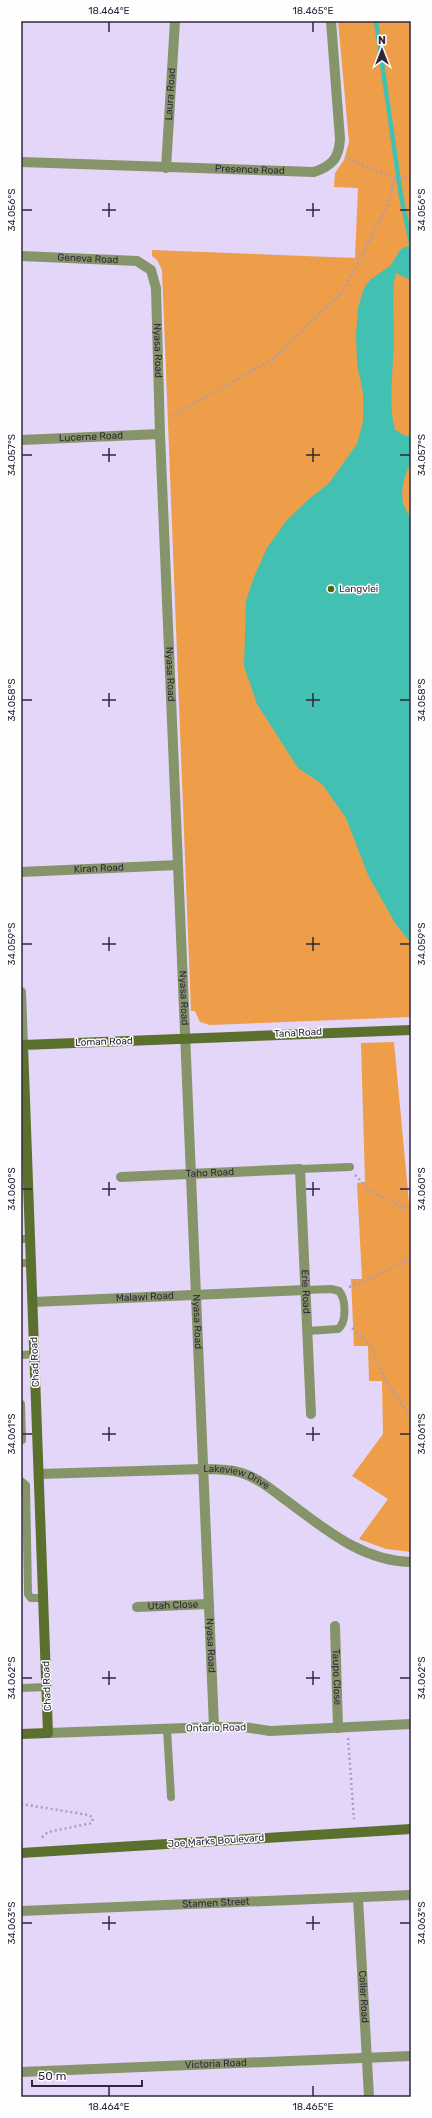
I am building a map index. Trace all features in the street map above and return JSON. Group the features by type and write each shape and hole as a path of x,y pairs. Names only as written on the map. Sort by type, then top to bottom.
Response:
{"street":[{"name":"Laura Road","path":"166,168 175,21"},
{"path":"331,21 340,129 338,155"},
{"name":"Presence Road","path":"21,162 314,172 325,169 338,155"},
{"name":"Geneva Road","path":"21,256 127,259 143,263 151,270"},
{"name":"Nyasa Road","path":"151,270 156,288 160,434 214,1727"},
{"name":"Lucerne Road","path":"21,440 160,434"},
{"name":"Kiran Road","path":"21,872 178,865"},
{"name":"Chad Road","path":"21,992 26,1239 32,1263 48,1733"},
{"name":"Tana Road","path":"185,1039 360,1030 411,1030"},
{"name":"Loman Road","path":"23,1045 185,1039"},
{"name":"Taho Road","path":"121,1177 300,1169"},
{"name":"Erie Road","path":"300,1169 311,1414"},
{"name":"Malawi Road","path":"33,1302 305,1290"},
{"name":"Lakeview Drive","path":"39,1474 203,1469 230,1470 253,1478 352,1547 383,1560 411,1562"},
{"name":"Utah Close","path":"137,1606 208,1604"},
{"name":"Taupo Close","path":"335,1626 342,1728"},
{"name":"Ontario Road","path":"21,1734 214,1727 244,1727 270,1731 411,1724"},
{"name":"Joe Marks Boulevard","path":"21,1853 411,1829"},
{"name":"Stamen Street","path":"21,1911 411,1895"},
{"name":"Coller Road","path":"358,1898 369,2097"},
{"name":"Victoria Road","path":"21,2072 411,2056"}],"lane":[{"path":"300,1169 350,1167"},
{"path":"21,1263 32,1263"},
{"path":"305,1290 331,1289 341,1294 344,1322 341,1326 334,1330 307,1331"},
{"path":"21,1354 34,1354"},
{"path":"21,1404 22,1440"},
{"path":"21,1481 26,1485 28,1594 31,1598 43,1598"},
{"path":"21,1688 47,1687"},
{"path":"167,1729 171,1797"}],"path":[{"path":"338,155 395,178 402,177 411,180"},
{"path":"160,434 168,418 272,360 343,291 387,206 395,178"},
{"path":"350,1167 359,1180 371,1191 411,1211"},
{"path":"341,1294 349,1287 370,1279 411,1258"},
{"path":"344,1322 370,1344 385,1379 411,1418"},
{"path":"342,1728 354,1819"},
{"path":"21,1804 89,1815 93,1818 92,1823 48,1832 40,1839"}],"shaded area":[{"path":"338,21 411,21 411,1017 210,1025 200,1022 195,1011 191,1011 162,270 157,260 152,256 152,250 355,258 358,188 334,187 335,173 344,160 349,142"},
{"name":"Langvlei","path":"411,245 411,280 396,273 394,282 394,350 391,395 395,430 406,436 411,434 411,460 404,480 402,492 403,504 411,519 411,943 395,923 368,875 346,818 322,784 298,768 257,704 244,666 246,601 254,577 267,548 287,520 309,499 329,483 357,444 363,422 363,393 357,364 356,334 358,308 364,288 370,280 390,266 401,249"},
{"path":"394,1042 409,1203 411,1203 411,1552 386,1549 359,1539 388,1499 352,1476 383,1434 382,1381 369,1381 368,1346 354,1346 351,1279 362,1279 357,1183 365,1182 361,1043"}],"waterway":[{"path":"376,21 401,196 411,243"}],"place":[{"name":"Langvlei","path":"331,589"}]}
